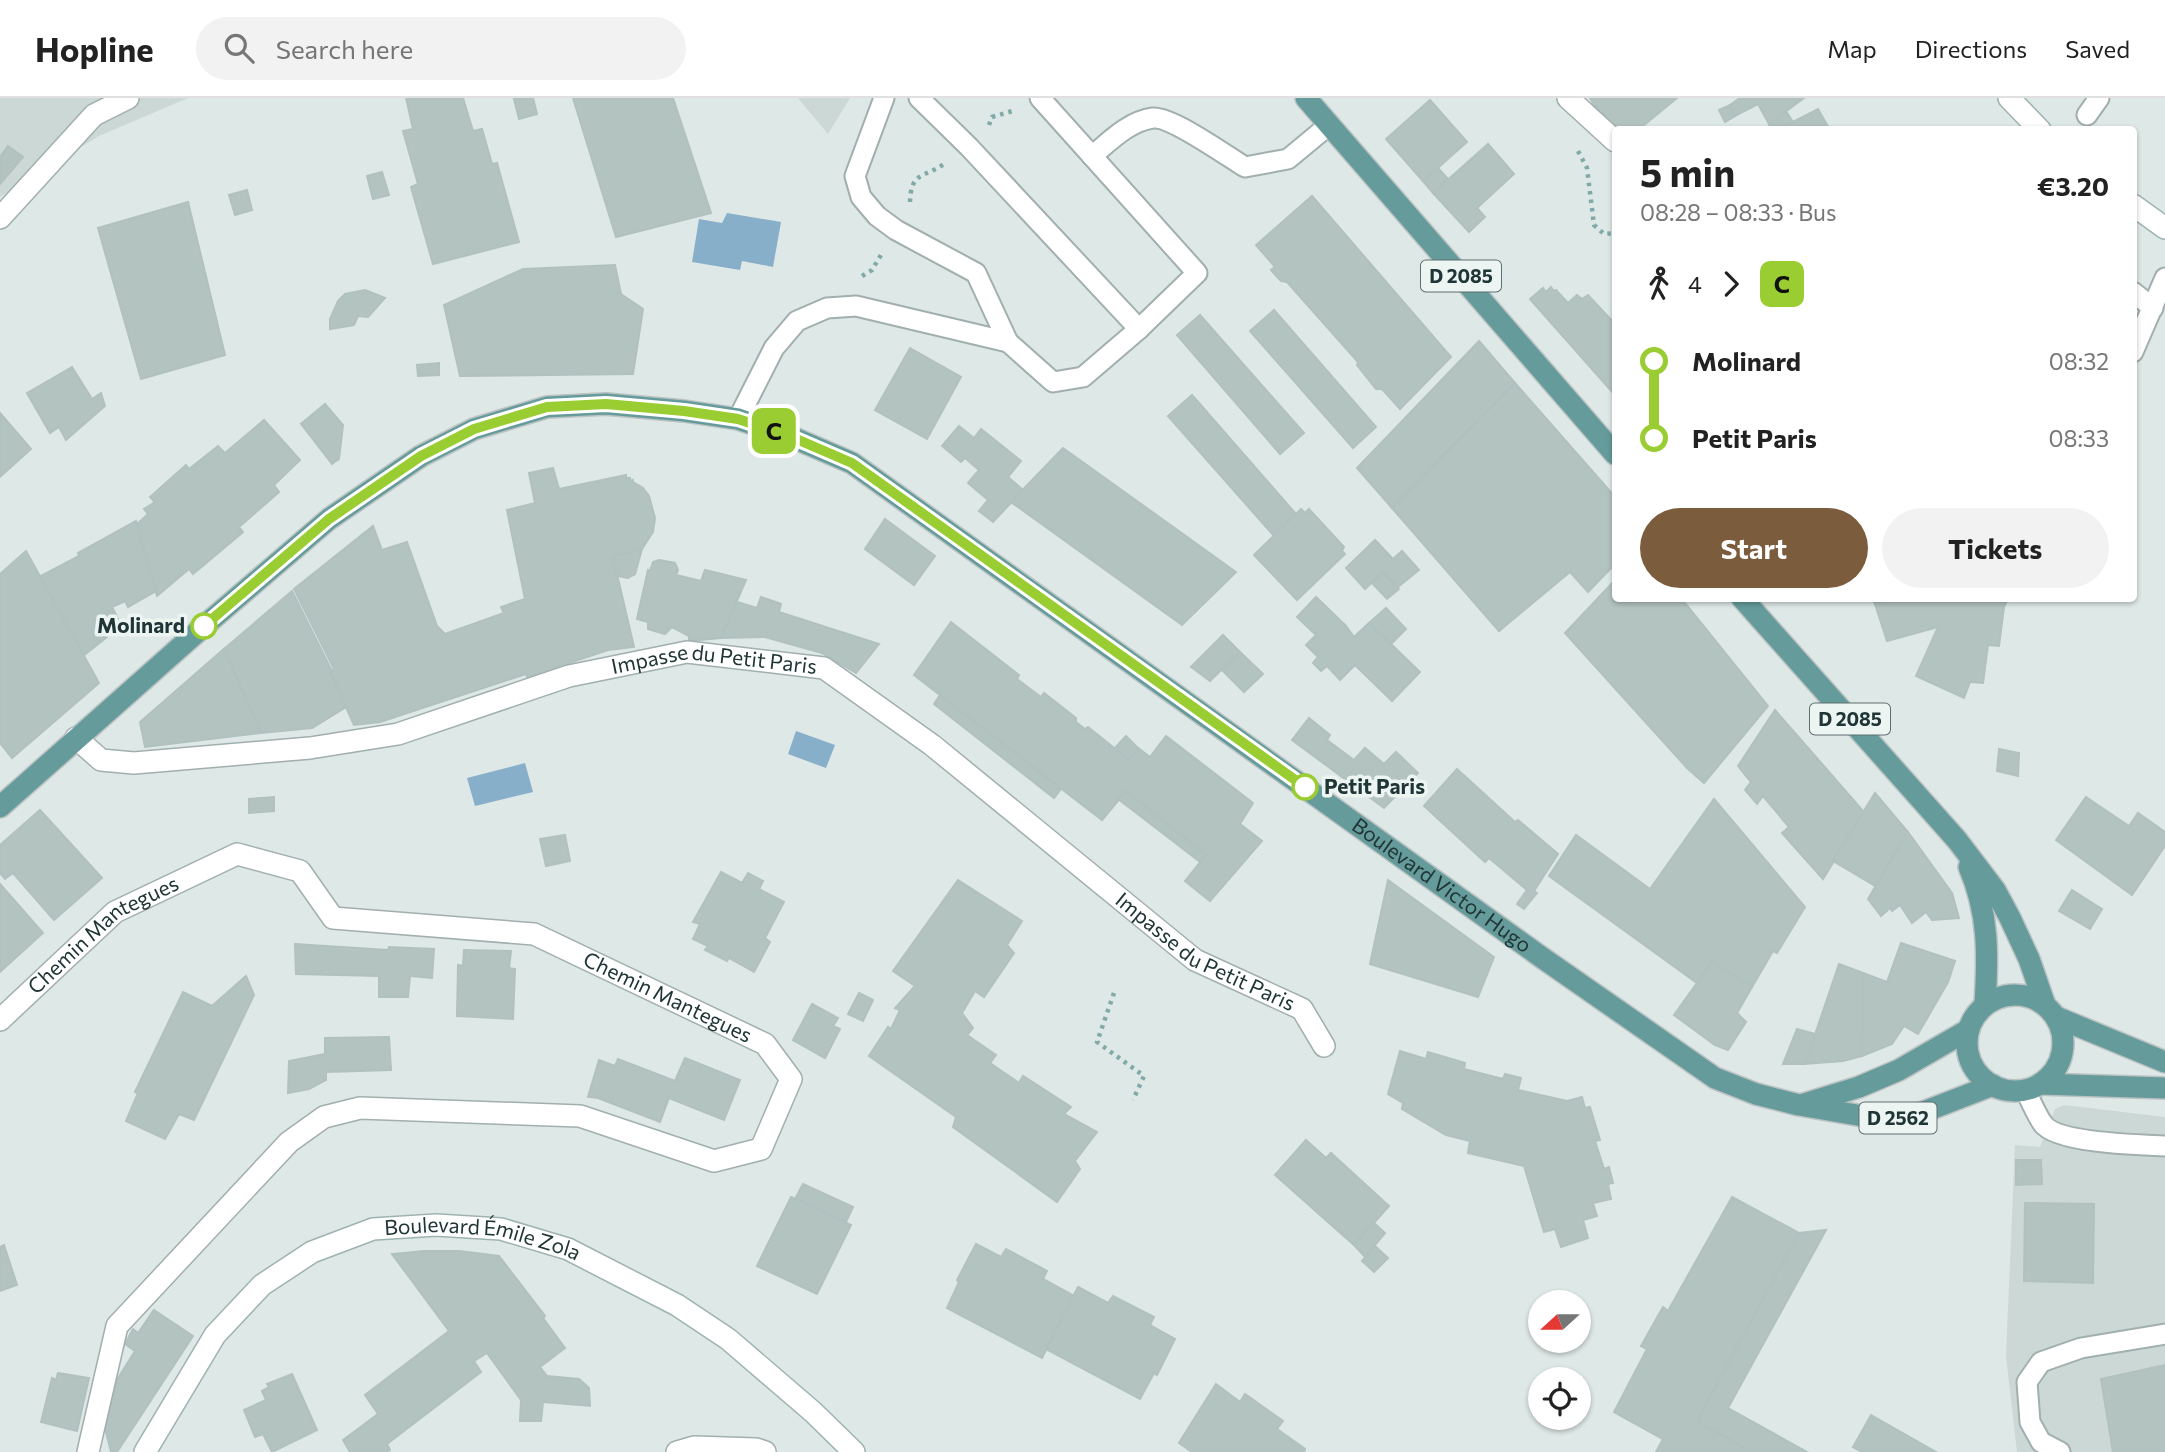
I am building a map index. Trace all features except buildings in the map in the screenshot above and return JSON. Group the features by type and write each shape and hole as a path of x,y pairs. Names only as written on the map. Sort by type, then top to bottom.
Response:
{"main road":[{"name":"D 2085","path":"1306,98 1612,451"},
{"name":"Boulevard Victor Hugo","path":"0,807 329,519 421,456 474,429 547,407 606,404 684,411 738,419 794,438 852,463 1716,1078 1756,1094 1799,1105 1886,1120 1913,1116 1993,1085"},
{"name":"D 2085","path":"1746,602 1957,840 1995,890 2029,959 2050,1011"},
{"name":"D 2085","path":"1957,840 1976,884 1986,919 1986,1004"},
{"path":"2165,1062 2050,1011 2031,997 2015,994 1999,997 1986,1004 1975,1016 1968,1030 1967,1048 1973,1066 1984,1080 2012,1091 2033,1087 2165,1088"},
{"path":"2033,1087 2054,1071 2062,1054 2063,1035 2050,1011"},
{"name":"D 2562","path":"1799,1105 1859,1087 1899,1070 1968,1030"}],"street":[{"path":"0,218 94,116 128,98"},
{"path":"1568,98 1612,138"},
{"path":"2009,98 2036,126"},
{"path":"2137,208 2165,228"},
{"name":"Impasse du Petit Paris","path":"76,738 101,760 134,763 310,748 398,734 569,676 687,652 824,668 932,745 1195,960 1302,1009 1324,1046"},
{"name":"Chemin Mantegues","path":"0,1020 115,912 237,854 300,871 333,918 534,934 765,1044 791,1079 761,1149 714,1161 580,1116 360,1108 324,1117 289,1142 117,1326 88,1452"},
{"name":"Boulevard Émile Zola","path":"145,1452 215,1335 262,1285 312,1252 373,1229 436,1225 501,1229 568,1249 677,1304 728,1339 813,1412 854,1452"},
{"path":"677,1452 694,1447 756,1449 765,1452"}],"lane":[{"path":"884,98 855,176 861,197 877,216 896,230 976,273 1008,342 1053,382 1083,377 1197,273 1040,98"},
{"path":"919,98 969,147 1139,328"},
{"path":"2087,115 2099,98"},
{"path":"1092,156 1128,127 1154,118 1179,126 1245,167 1288,159 1329,125"},
{"path":"2137,343 2165,278"},
{"path":"2137,295 2153,308"},
{"path":"738,419 774,348 797,321 827,308 856,306 1008,342"},
{"path":"2033,1087 2044,1126 2063,1135 2121,1144 2165,1146"},
{"path":"2060,1452 2041,1442 2030,1422 2026,1382 2041,1362 2081,1348 2165,1334"}],"path":[{"path":"992,117 1015,112"},
{"path":"1574,145 1587,168 1594,225 1604,234 1612,233"},
{"path":"910,205 912,183 920,175 936,170"},
{"path":"1114,993 1097,1042 1144,1076 1133,1100"}],"shaded area":[{"path":"0,98 188,98 99,136 0,197"},
{"path":"798,98 850,98 828,134"},
{"path":"2064,1105 2165,1117 2165,1452 2017,1452 2006,1356 2015,1145 2040,1147 2055,1109"}],"water":[{"path":"727,213 781,222 773,267 742,261 740,270 692,262 699,219 722,223"},
{"path":"796,731 835,745 826,768 788,754"},
{"path":"525,763 533,792 475,806 467,778"}],"bus line":[{"name":"C","path":"204,626 329,519 421,456 474,429 547,407 606,404 684,411 738,419 794,438 852,463 1305,787"}],"place":[{"name":"Molinard","path":"204,626"},
{"name":"Petit Paris","path":"1305,787"}]}
